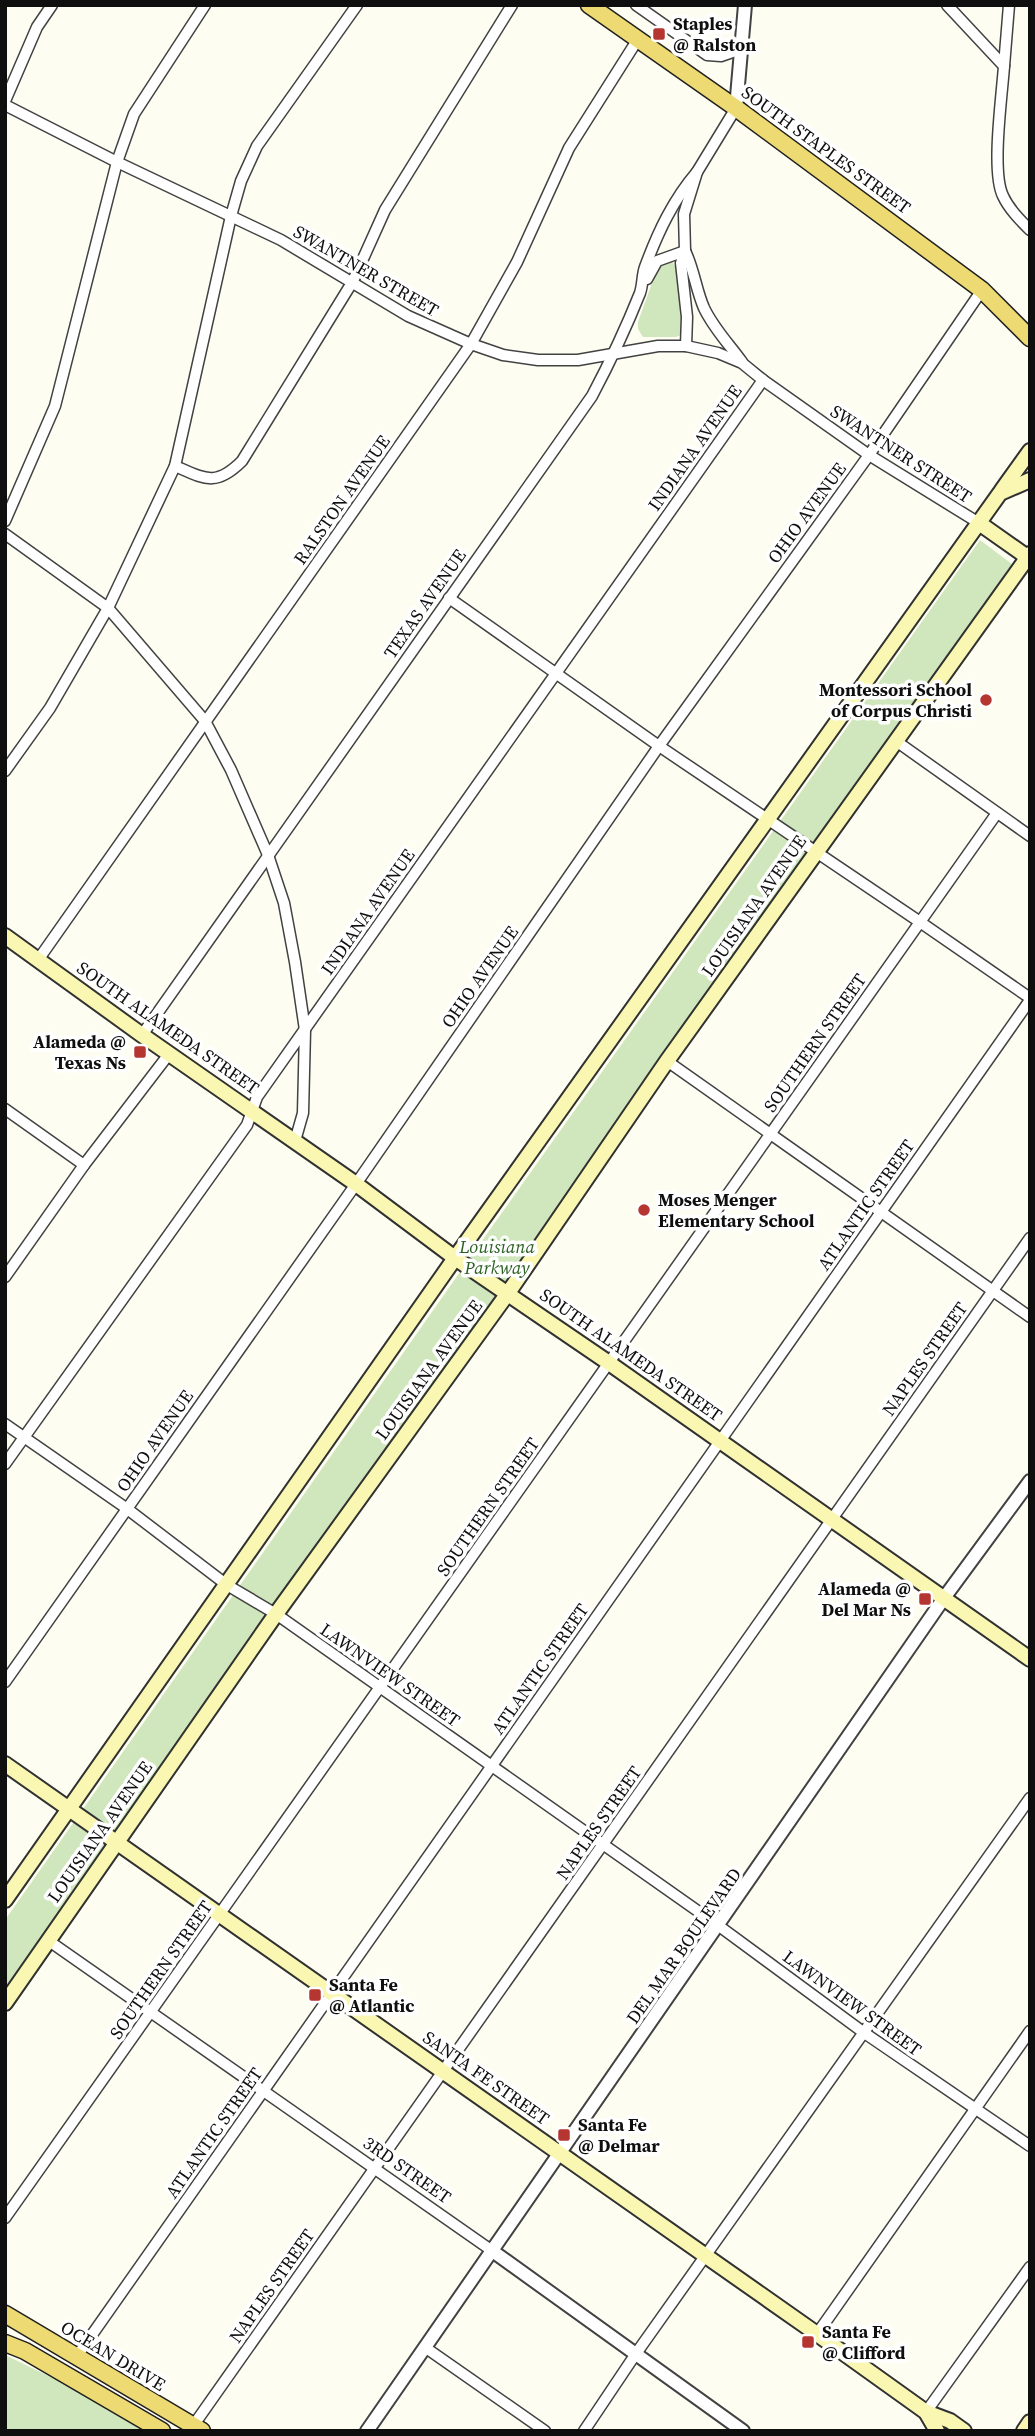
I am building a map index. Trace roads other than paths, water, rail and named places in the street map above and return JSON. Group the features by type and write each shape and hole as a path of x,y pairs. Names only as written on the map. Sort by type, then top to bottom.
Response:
{"main road":[{"name":"SOUTH STAPLES STREET","path":"589,5 736,108 982,290 1030,338"},
{"path":"5,1900 456,1258 1030,452"},
{"path":"1000,493 1030,480"},
{"path":"979,523 1029,557"},
{"name":"LOUISIANA AVENUE","path":"5,2003 276,1614 508,1293 667,1061 1029,557"},
{"name":"SOUTH ALAMEDA STREET","path":"5,936 169,1054 295,1140 456,1258 1030,1659"},
{"name":"SANTA FE STREET","path":"5,1764 117,1840 926,2412 937,2431"},
{"name":"OCEAN DRIVE","path":"5,2314 197,2428"},
{"path":"5,2343 54,2368 162,2431"},
{"path":"54,2368 64,2363 110,2375"},
{"path":"926,2412 950,2421 964,2431"},
{"path":"1024,2431 1030,2422"}],"street":[{"path":"5,103 37,27 52,5"},
{"path":"5,521 55,405 117,162 134,114 205,5"},
{"path":"5,771 50,708 108,608 175,466 231,216 241,181 257,146 356,5"},
{"path":"175,466 212,479 228,475 242,461 353,281 385,210 512,5"},
{"path":"636,5 707,55 721,56 741,49"},
{"path":"736,108 745,5"},
{"path":"947,5 1004,66"},
{"path":"1009,5 997,177 1003,196 1018,219 1030,230"},
{"name":"RALSTON AVENUE","path":"38,960 471,344 517,262 569,148 638,38"},
{"name":"SWANTNER STREET","path":"5,103 117,162 281,240 408,316 471,344 503,355 538,360 578,360 658,346 686,346 718,353 742,363 869,455 979,523"},
{"name":"TEXAS AVENUE","path":"142,1035 592,396 614,355 642,289 644,271 660,230 680,193 697,172 736,108"},
{"name":"TEXAS AVENUE","path":"697,172 684,214 685,251 704,307 718,332 742,363"},
{"path":"642,289 657,261 685,251"},
{"name":"TEXAS AVENUE","path":"685,251 681,263 687,317 686,346"},
{"name":"OHIO AVENUE","path":"5,1682 356,1184 659,746 869,455 982,290"},
{"name":"INDIANA AVENUE","path":"5,1464 247,1125 257,1097 763,380"},
{"path":"5,534 108,608 205,721 231,769 268,855 284,903 304,1030 303,1113 295,1140"},
{"path":"449,598 659,746 1030,999"},
{"path":"896,741 1030,836"},
{"name":"SOUTHERN STREET","path":"5,2218 997,813"},
{"name":"ATLANTIC STREET","path":"77,2356 1030,999"},
{"path":"7,1273 169,1054"},
{"path":"667,1061 882,1210 1030,1317"},
{"path":"5,1109 85,1165"},
{"name":"NAPLES STREET","path":"197,2428 374,2169 1030,1238"},
{"name":"LAWNVIEW STREET","path":"5,1424 126,1508 227,1585 276,1614 719,1926 863,2032 1030,2146"},
{"name":"DEL MAR BOULEVARD","path":"367,2431 944,1598 1030,1481"},
{"path":"584,2431 1030,1798"},
{"name":"3RD STREET","path":"48,1941 491,2250 743,2431"},
{"path":"817,2334 1030,2031"},
{"path":"926,2412 1030,2267"},
{"path":"426,2348 545,2431"}],"place":[{"name":"Staples @ Ralston","path":"659,34"},
{"name":"Montessori School of Corpus Christi","path":"986,700"},
{"name":"Alameda @ Texas Ns","path":"140,1052"},
{"name":"Moses Menger Elementary School","path":"644,1210"},
{"name":"Alameda @ Del Mar Ns","path":"925,1599"},
{"name":"Santa Fe @ Atlantic","path":"315,1995"},
{"name":"Santa Fe @ Delmar","path":"564,2135"},
{"name":"Santa Fe @ Clifford","path":"808,2342"}],"park label":[{"name":"Louisiana Parkway","path":"497,1257"}]}
